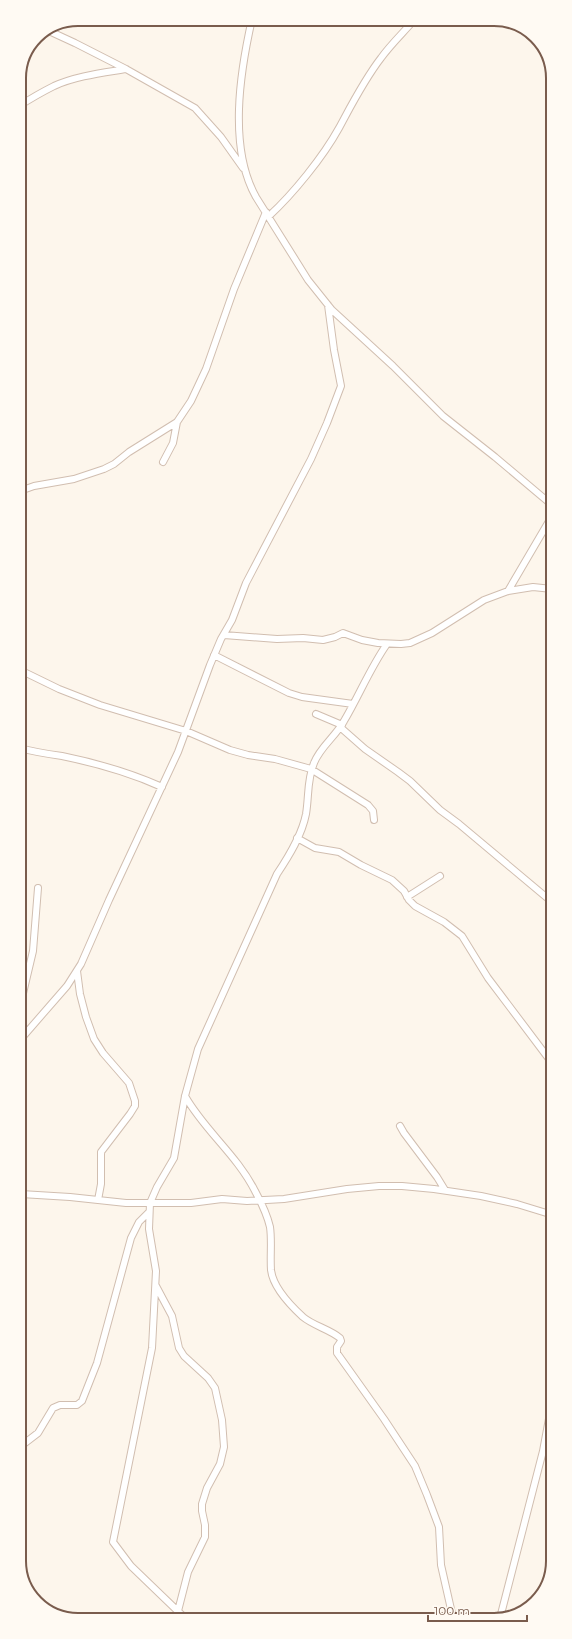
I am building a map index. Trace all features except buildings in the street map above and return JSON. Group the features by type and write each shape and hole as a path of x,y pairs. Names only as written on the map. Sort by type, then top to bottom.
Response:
{"street":[{"path":"251,26 243,68 239,103 239,123 244,170 248,183 308,280 328,305 394,366 443,416 546,499"},
{"path":"163,462 173,443 177,422 191,401 206,369 237,282 267,214 282,204 318,159 339,128 352,102 381,58 409,26"},
{"path":"53,33 126,69 195,108 221,137 244,170"},
{"path":"26,102 54,86 67,81 94,74 126,69"},
{"path":"26,1033 67,986 78,970 142,827 162,787 186,730 214,655 232,620 246,583 312,459 340,391 340,380 328,305"},
{"path":"26,489 88,475 104,469 114,464 129,452 177,422"},
{"path":"508,591 546,526"},
{"path":"224,635 277,639 303,638 323,640 343,633 362,640 387,644 410,643 424,638 478,603 508,591 533,587 546,588"},
{"path":"156,1286 172,1316 179,1348 188,1360 208,1378 215,1388 222,1420 224,1447 221,1459 207,1488 202,1504 205,1537 190,1567 178,1611 136,1571 113,1542 150,1358 156,1271 149,1229 150,1203 157,1187 174,1158 185,1096 200,1044 277,874 288,857 306,816 311,769 318,754 341,726 369,671 387,644"},
{"path":"214,655 289,693 302,697 353,704"},
{"path":"26,673 86,700 186,730 230,750 248,755 275,759 311,769 368,805 373,810 374,820"},
{"path":"316,714 341,726 365,749 410,781 440,810 459,824 546,897"},
{"path":"26,749 92,764 146,780 162,787"},
{"path":"297,838 315,848 339,852 361,865 392,880 404,891 415,906 444,922 462,936 488,978 546,1055"},
{"path":"407,897 440,876"},
{"path":"26,981 33,951 38,888"},
{"path":"78,970 80,994 94,1039 103,1053 129,1083 135,1100 135,1106 130,1114 101,1152 101,1184 98,1200"},
{"path":"185,1096 202,1122 224,1145 239,1165 259,1200 267,1217 270,1228 271,1270 278,1287 291,1305 304,1318 340,1338 341,1341 337,1347 337,1353 415,1466 439,1527 441,1565 452,1613"},
{"path":"400,1126 445,1190"},
{"path":"26,1194 126,1203 191,1203 222,1199 284,1199 347,1189 380,1186 445,1190 496,1199 546,1213"},
{"path":"26,1442 38,1433 53,1408 60,1405 78,1405 82,1401 97,1363 131,1238 139,1222 149,1212"},
{"path":"501,1613 546,1435"}]}
